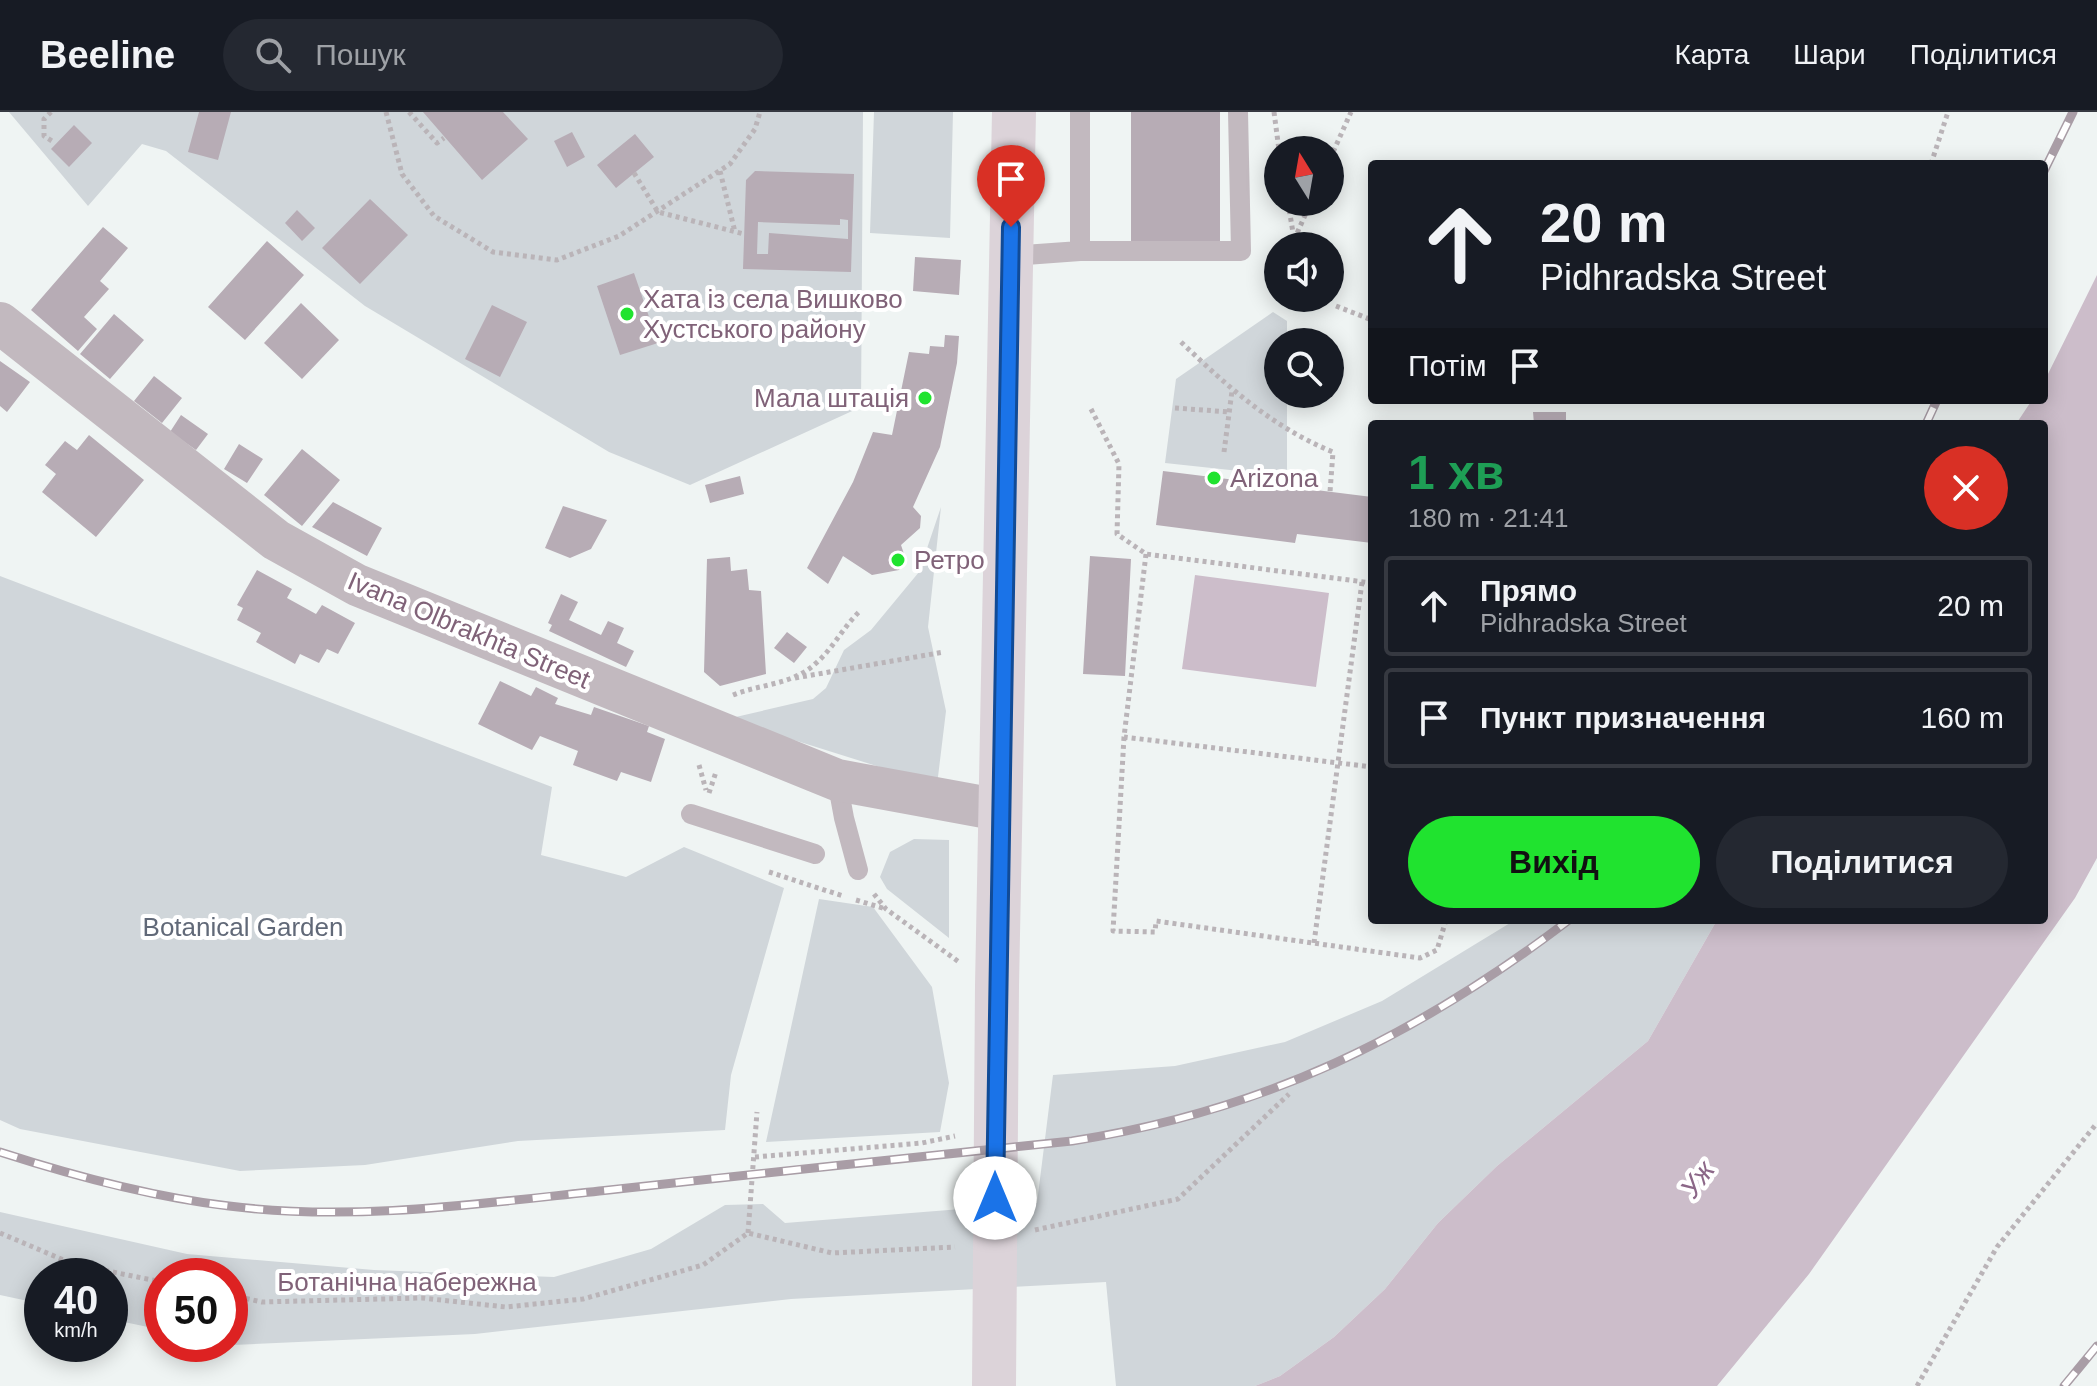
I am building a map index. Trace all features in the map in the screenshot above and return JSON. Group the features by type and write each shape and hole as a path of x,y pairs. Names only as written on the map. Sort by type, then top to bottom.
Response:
{"main road":[{"path":"994,1386 1000,810 1014,112"}],"street":[{"name":"Ivana Olbrakhta Street","path":"0,323 276,540 357,585 837,780 1000,810"}],"lane":[{"path":"1080,112 1080,251"},
{"path":"1011,256 1080,251 1241,251 1238,112"},
{"path":"837,780 858,870"},
{"path":"691,814 815,854"}],"path":[{"path":"51,112 44,119 44,136 52,141"},
{"path":"386,112 402,174 434,216 493,252 557,260 619,236 730,164 755,129 760,112"},
{"path":"409,112 437,143 444,138"},
{"path":"1274,112 1277,136"},
{"path":"1340,136 1351,112"},
{"path":"1932,160 1948,112"},
{"path":"720,171 735,232"},
{"path":"634,173 658,212 744,234"},
{"path":"1290,216 1294,240 1305,216"},
{"path":"1344,309 1368,318"},
{"path":"1181,342 1232,391 1298,438 1333,452 1330,492"},
{"path":"1224,452 1232,391"},
{"path":"1175,408 1230,412"},
{"path":"1091,409 1119,464 1117,534 1146,554 1368,583"},
{"path":"1146,554 1124,737 1113,931 1155,932 1156,921 1420,958 1437,950 1445,924"},
{"path":"1314,943 1362,582"},
{"path":"791,679 814,666 844,626 860,611"},
{"path":"687,721 717,701 791,679 944,652"},
{"path":"1124,737 1368,767"},
{"path":"858,870 886,909 969,970"},
{"path":"1023,1232 1178,1199 1289,1094"},
{"path":"757,1112 748,1233 832,1253 961,1246"},
{"path":"755,1157 955,1138 955,1123"},
{"path":"1917,1386 1997,1247 2097,1123"},
{"path":"0,1233 73,1264 144,1278"},
{"name":"Ботанічна набережна","path":"248,1299 262,1302 422,1298 506,1307 583,1299 703,1265 748,1233"}],"green space":[{"path":"9,112 863,112 861,407 690,485 609,452 365,306 166,151 142,144 88,206"},
{"path":"874,112 953,112 950,238 870,233"},
{"path":"1273,312 1287,321 1287,328 1264,328 1264,408 1287,408 1287,476 1165,463 1176,379"},
{"path":"941,507 928,627 946,711 937,785 727,719 813,699 826,688 844,650 871,630 919,572"},
{"name":"Botanical Garden","path":"0,576 552,787 541,855 626,877 684,847 784,888 731,1075 725,1130 518,1141 365,1165 240,1171 20,1129 0,1120"},
{"path":"914,839 949,840 949,938 887,889 880,877 890,852"},
{"path":"819,899 873,907 932,987 949,1083 940,1132 766,1142"},
{"path":"1508,924 1715,924 1648,1041 1497,1166 1438,1223 1385,1289 1334,1337 1280,1376 1255,1386 1116,1386 1106,1282 791,1299 475,1334 248,1344 248,1259 374,1270 554,1277 651,1249 725,1205 763,1204 785,1223 1037,1203 1053,1075 1175,1066 1285,1042 1382,1001"},
{"path":"0,1212 187,1254 234,1258 144,1258 144,1326 128,1323 128,1258 24,1258 24,1300 0,1295"}],"water":[{"name":"Уж","path":"2097,275 2097,858 2075,898 1809,1274 1717,1386 1255,1386 1280,1376 1334,1337 1385,1289 1438,1223 1497,1166 1648,1041 1715,924 2048,924 2048,420 2019,420 2029,404 2048,404 2048,374"},
{"path":"1195,575 1329,593 1316,687 1182,669"}],"building":[{"path":"199,112 231,112 218,160 188,152"},
{"path":"423,112 503,112 528,139 482,180"},
{"path":"1131,112 1220,112 1220,241 1131,242"},
{"path":"74,125 92,143 69,167 51,149"},
{"path":"572,132 585,157 567,167 554,141"},
{"path":"635,134 654,157 616,188 597,165"},
{"path":"755,171 854,174 851,272 743,269 746,180","holes":["840,219 848,220 848,239 769,233 768,254 757,254 758,222 840,225"]},
{"path":"370,199 408,235 360,284 322,248"},
{"path":"297,210 315,228 302,241 285,223"},
{"path":"103,227 128,248 100,281 109,289 84,317 97,329 78,351 31,310"},
{"path":"267,241 304,275 245,340 208,307"},
{"path":"915,257 961,260 959,295 913,291"},
{"name":"Хата із села Вишково Хустського району","path":"634,273 658,343 620,355 597,286"},
{"path":"301,303 339,340 302,379 264,343"},
{"path":"492,305 527,322 500,377 465,359"},
{"path":"114,314 144,340 110,379 80,354"},
{"path":"945,335 959,336 957,363 940,447 913,507 921,516 920,528 901,545 905,557 899,570 872,575 843,556 828,584 807,568 853,482 873,432 892,435 909,352 929,354 930,346 944,347"},
{"path":"0,361 30,382 7,412 0,406"},
{"path":"154,376 182,398 162,423 134,401"},
{"path":"1533,412 1566,412 1566,420 1534,420"},
{"path":"181,415 208,434 196,450 170,432"},
{"path":"89,435 144,480 96,537 42,492 56,474 45,465 65,441 77,450"},
{"path":"239,444 263,459 247,483 224,469"},
{"path":"302,449 340,480 302,526 264,495"},
{"path":"1163,471 1368,497 1368,543 1297,534 1295,543 1156,525"},
{"path":"740,476 744,494 710,503 705,485"},
{"path":"333,502 382,528 367,556 312,527"},
{"path":"563,506 607,520 591,549 570,558 545,548"},
{"path":"1090,556 1131,559 1125,676 1083,674"},
{"path":"730,557 731,571 747,569 749,590 761,591 766,674 720,686 704,672 707,559"},
{"path":"257,570 292,589 287,598 316,614 322,605 355,623 338,654 327,649 319,663 300,654 295,664 256,642 261,633 237,620 243,608 237,605"},
{"path":"561,594 578,602 569,620 601,635 608,621 624,628 617,643 634,651 626,667 549,631 552,625 548,623"},
{"path":"787,632 807,647 794,663 774,648"},
{"path":"500,681 531,696 536,687 558,698 555,704 591,715 594,707 649,726 647,732 665,739 651,782 621,772 617,781 573,765 578,751 540,736 532,750 478,724"}],"railway":[{"path":"2048,163 2073,112"},
{"path":"1928,420 1935,404"},
{"path":"0,1152 85,1177 171,1197 229,1206 324,1212 467,1205 1072,1141 1142,1128 1209,1110 1273,1089 1335,1063 1453,1000 1563,924"},
{"path":"2064,1386 2097,1346"}],"place":[{"name":"Хата із села Вишково Хустського району","path":"627,314"},
{"name":"Мала штація","path":"925,398"},
{"name":"Arizona","path":"1214,478"},
{"name":"Ретро","path":"898,560"}],"route":[{"path":"995,1198 1011,227"}]}
